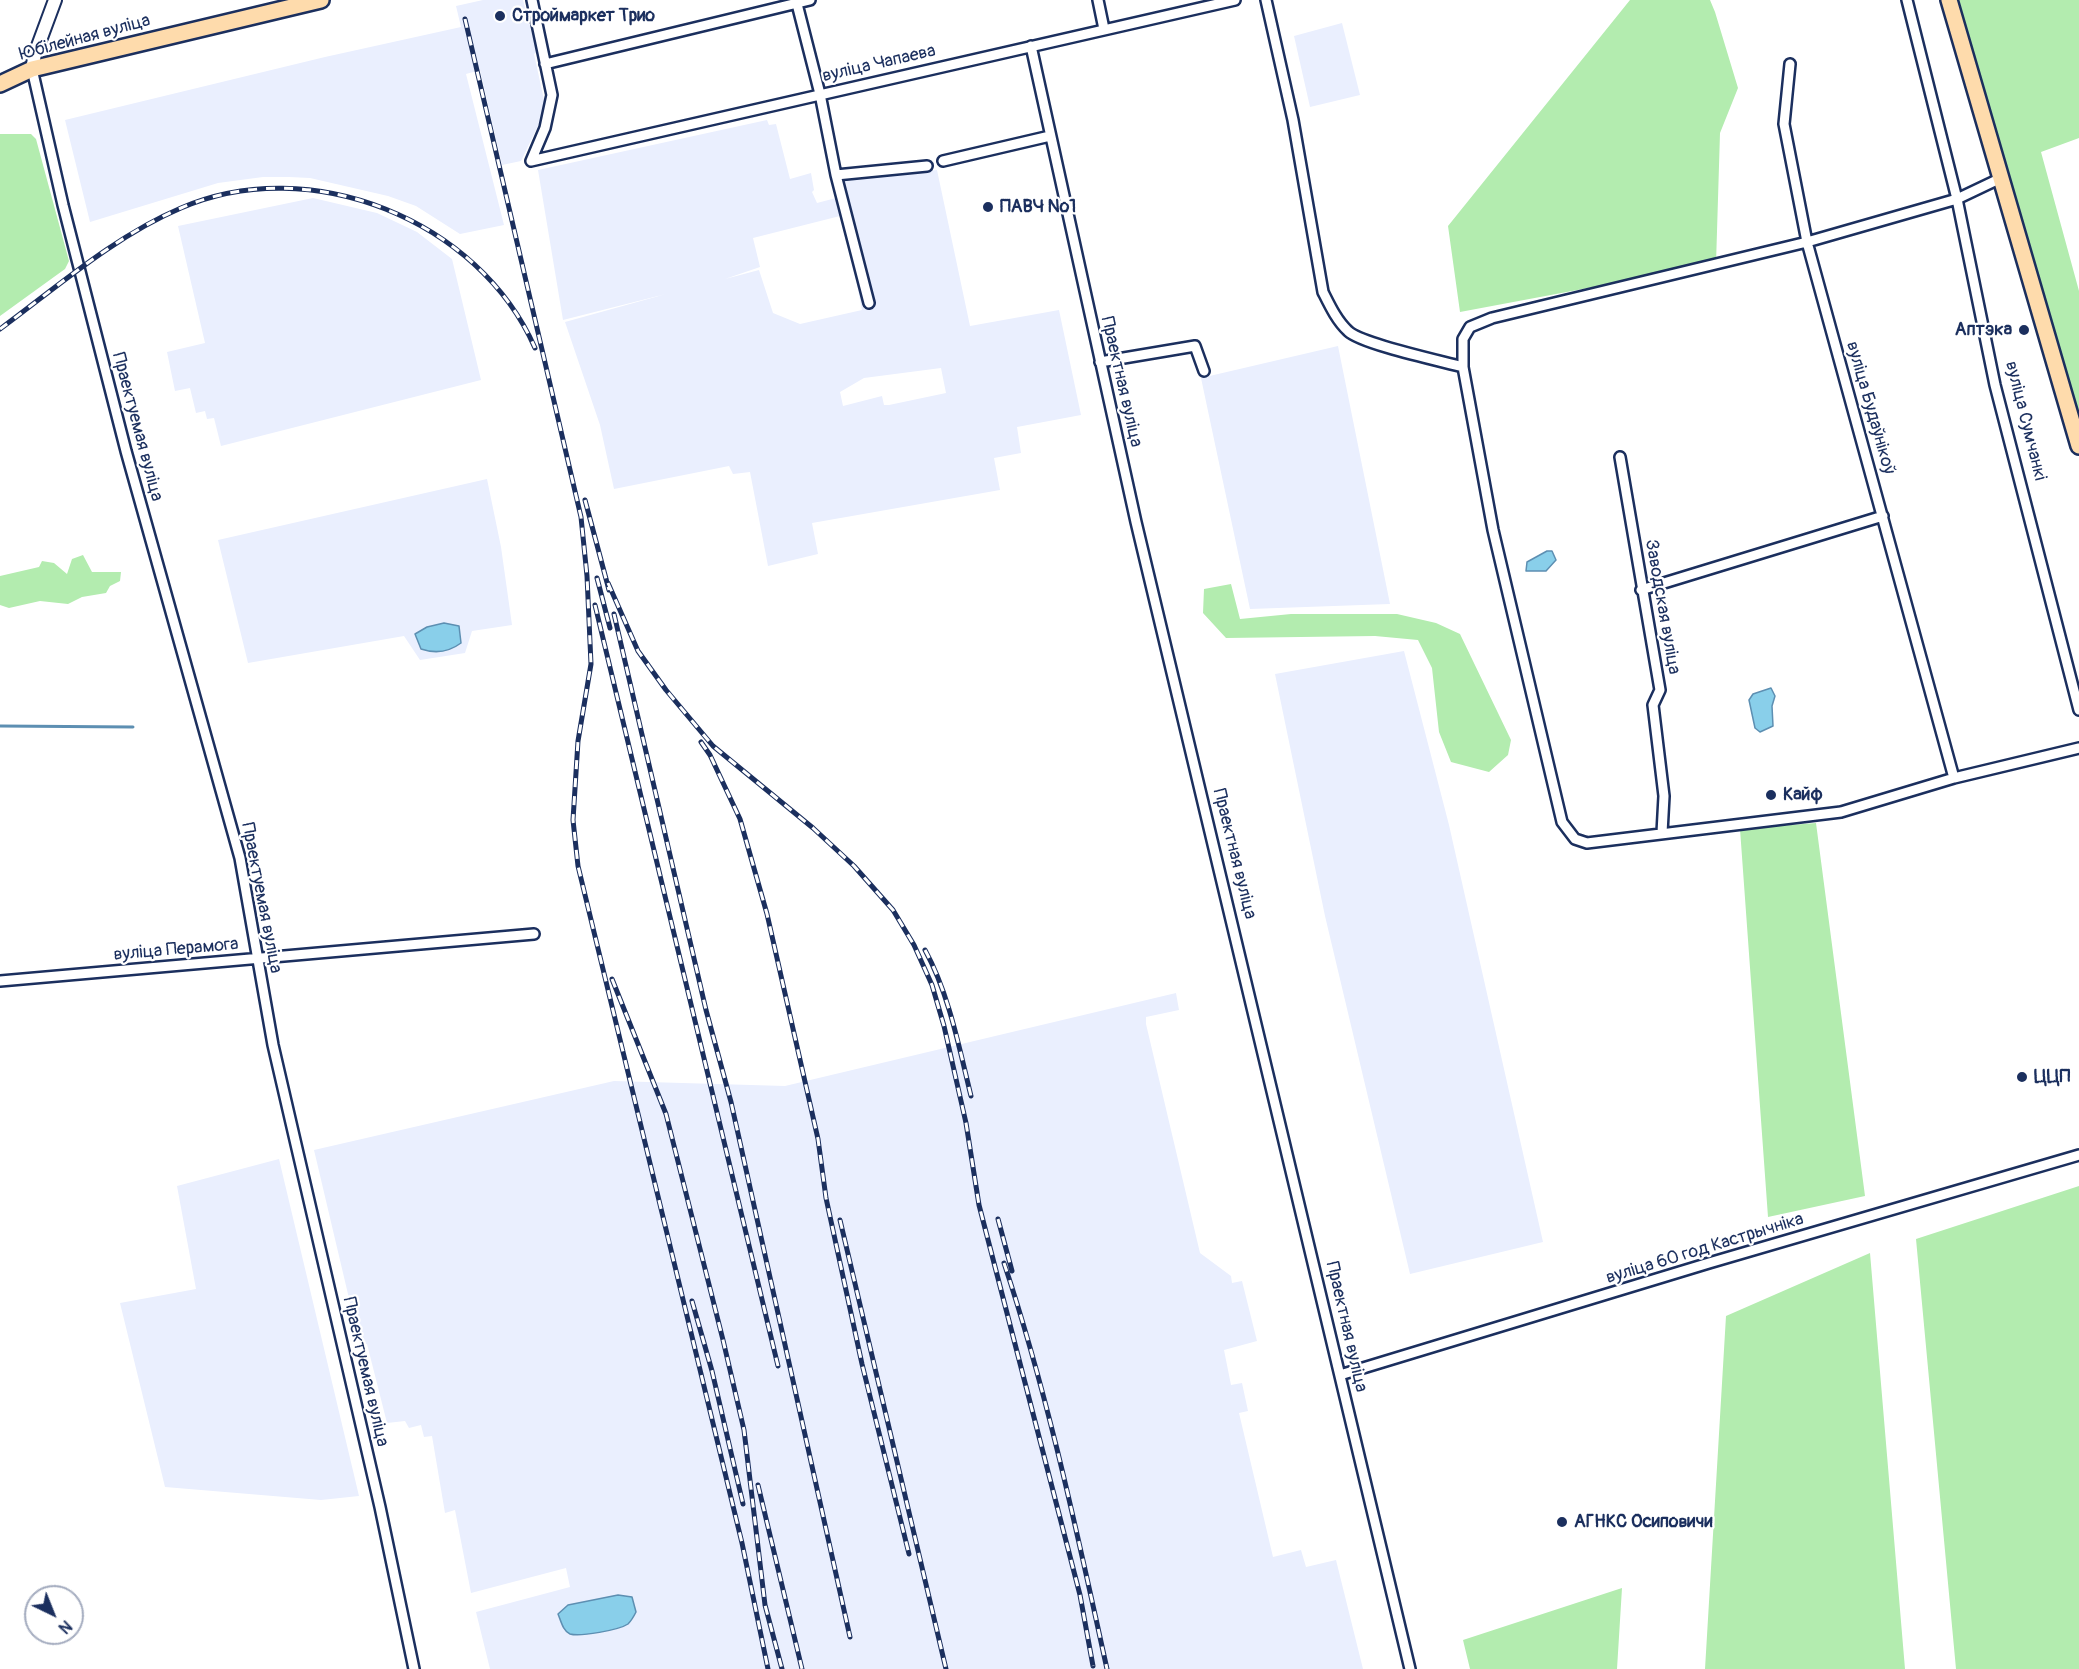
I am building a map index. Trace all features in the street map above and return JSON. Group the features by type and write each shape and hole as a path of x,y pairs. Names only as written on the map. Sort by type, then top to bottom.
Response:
{"main road":[{"name":"Юбілейная вуліца","path":"0,84 32,69 321,0"},
{"path":"1949,0 1999,179 2079,446"}],"street":[{"path":"32,69 35,54 55,0"},
{"path":"532,0 545,64 810,0"},
{"path":"1098,0 1104,28"},
{"name":"вуліца Чапаева","path":"545,64 552,95 545,128 531,161 1104,28 1235,0"},
{"path":"1266,0 1293,120 1323,292 1335,315 1350,333 1388,347 1463,368"},
{"name":"вуліца Сумчанкі","path":"1907,0 1957,199 1995,385 2079,710"},
{"path":"796,2 820,94 836,175 869,303"},
{"name":"Праектная вуліца","path":"1031,46 1100,362 1410,1669"},
{"name":"вуліца Будаўнікоў","path":"1790,64 1784,124 1807,242 1954,778"},
{"name":"Праектуемая вуліца","path":"32,69 63,205 126,451 240,858 256,960 273,1045 380,1507 414,1669"},
{"path":"943,161 1050,136"},
{"path":"836,175 927,166"},
{"path":"1999,179 1957,199 1807,242 1492,318 1470,327 1463,339 1463,368 1493,530 1562,822 1575,840 1587,843 1841,812 1954,778 2079,748"},
{"path":"1100,362 1194,346 1204,371"},
{"name":"Заводская вуліца","path":"1620,457 1641,590 1660,690 1653,705 1664,796 1662,833"},
{"path":"1641,590 1883,516"},
{"name":"вуліца Перамога","path":"0,981 534,934"},
{"name":"вуліца 60 год Кастрычніка","path":"1340,1375 2079,1155"}],"shaded area":[{"path":"483,0 523,0 537,52 534,54 546,109 521,161 502,165 480,70 466,74 504,225 460,234 416,206 388,196 310,178 289,177 263,177 218,183 90,222 65,120 325,57 461,27 456,6"},
{"path":"1342,23 1360,95 1310,107 1294,36"},
{"path":"767,120 769,125 776,124 790,179 811,173 814,190 812,192 817,203 836,198 840,216 753,238 760,267 725,279 759,270 773,313 800,324 862,310 836,180 937,170 970,326 1059,310 1081,415 1017,427 1021,453 994,458 1000,490 812,523 818,554 768,566 750,472 733,474 729,466 614,489 600,425 565,322 666,294 563,320 538,170","holes":["941,368 946,393 889,405 884,405 882,396 843,406 840,392 864,378"]},
{"path":"313,198 377,213 417,232 452,259 481,380 221,446 214,418 207,419 205,411 196,413 190,388 175,391 167,352 205,343 178,226"},
{"path":"1338,346 1390,604 1250,609 1201,378"},
{"path":"487,479 501,547 512,625 472,631 465,653 420,660 404,636 248,663 218,540"},
{"path":"1404,651 1449,825 1543,1242 1410,1274 1325,916 1275,674"},
{"path":"1176,993 1179,1010 1146,1017 1146,1024 1200,1253 1231,1276 1232,1283 1242,1281 1257,1341 1224,1350 1231,1385 1242,1383 1248,1411 1239,1413 1273,1557 1301,1550 1306,1567 1336,1560 1363,1669 490,1669 476,1612 570,1587 566,1568 471,1593 455,1510 445,1513 432,1436 424,1437 421,1425 409,1428 405,1421 387,1423 367,1344 360,1345 314,1150 614,1081 785,1086"},
{"path":"279,1159 359,1496 321,1500 165,1487 120,1303 196,1289 177,1186"}],"green space":[{"path":"1630,0 1710,0 1715,12 1738,88 1720,133 1716,264 1460,312 1448,226"},
{"path":"1958,0 2079,0 2079,138 2041,152 2079,291 2079,416"},
{"path":"0,134 31,134 36,139 69,261 65,269 0,316"},
{"path":"83,555 92,572 121,572 120,581 110,586 106,593 82,597 68,604 40,601 9,608 0,605 0,576 39,567 42,561 54,563 67,574 72,559"},
{"path":"1231,584 1240,619 1291,614 1397,614 1436,623 1460,634 1511,740 1508,755 1489,772 1451,762 1439,732 1432,668 1418,640 1375,636 1226,638 1203,613 1204,589"},
{"path":"1816,823 1865,1196 1768,1217 1740,829"},
{"path":"2079,1186 2079,1669 1956,1669 1916,1239"},
{"path":"1870,1253 1905,1669 1705,1669 1726,1316"},
{"path":"1622,1588 1617,1669 1470,1669 1463,1640"}],"water":[{"path":"1547,551 1552,551 1556,560 1546,571 1526,571 1527,562"},
{"path":"444,623 459,626 461,643 442,651 421,649 415,634 427,627"},
{"path":"1771,688 1775,696 1772,706 1773,726 1760,732 1755,728 1749,700 1753,694"},
{"path":"618,1595 632,1597 636,1612 628,1624 608,1631 582,1635 570,1634 564,1628 558,1614 568,1605"}],"waterway":[{"path":"0,726 133,727"}],"railway":[{"path":"465,19 581,517 587,576 591,664 578,741 573,820 578,866 742,1543 768,1669"},
{"path":"0,329 87,263 133,233 181,208 231,193 283,188 335,194 385,209 432,233 474,264 509,303 535,348"},
{"path":"585,500 609,590"},
{"path":"597,578 610,628"},
{"path":"608,583 638,651 666,690 713,746 813,828 854,866 893,910 914,945 932,985 944,1026 966,1123 979,1205 1080,1595 1093,1666"},
{"path":"595,605 778,1366"},
{"path":"614,614 706,1010 731,1102 850,1637"},
{"path":"701,742 710,755 740,819 767,914 818,1139 826,1198 862,1364 909,1554"},
{"path":"925,950 947,1003 971,1096"},
{"path":"612,979 666,1114 723,1340 744,1430 765,1605 782,1669"},
{"path":"998,1219 1012,1271"},
{"path":"840,1220 946,1669"},
{"path":"1004,1263 1048,1414 1107,1669"},
{"path":"692,1301 712,1371 743,1504"},
{"path":"758,1485 802,1669"}],"place":[{"name":"Строймаркет Трио","path":"500,16"},
{"name":"ПАВЧ №1","path":"988,207"},
{"name":"Аптэка","path":"2024,330"},
{"name":"Кайф","path":"1771,795"},
{"name":"ЦЦП","path":"2022,1077"},
{"name":"АГНКС Осиповичи","path":"1562,1522"}]}
